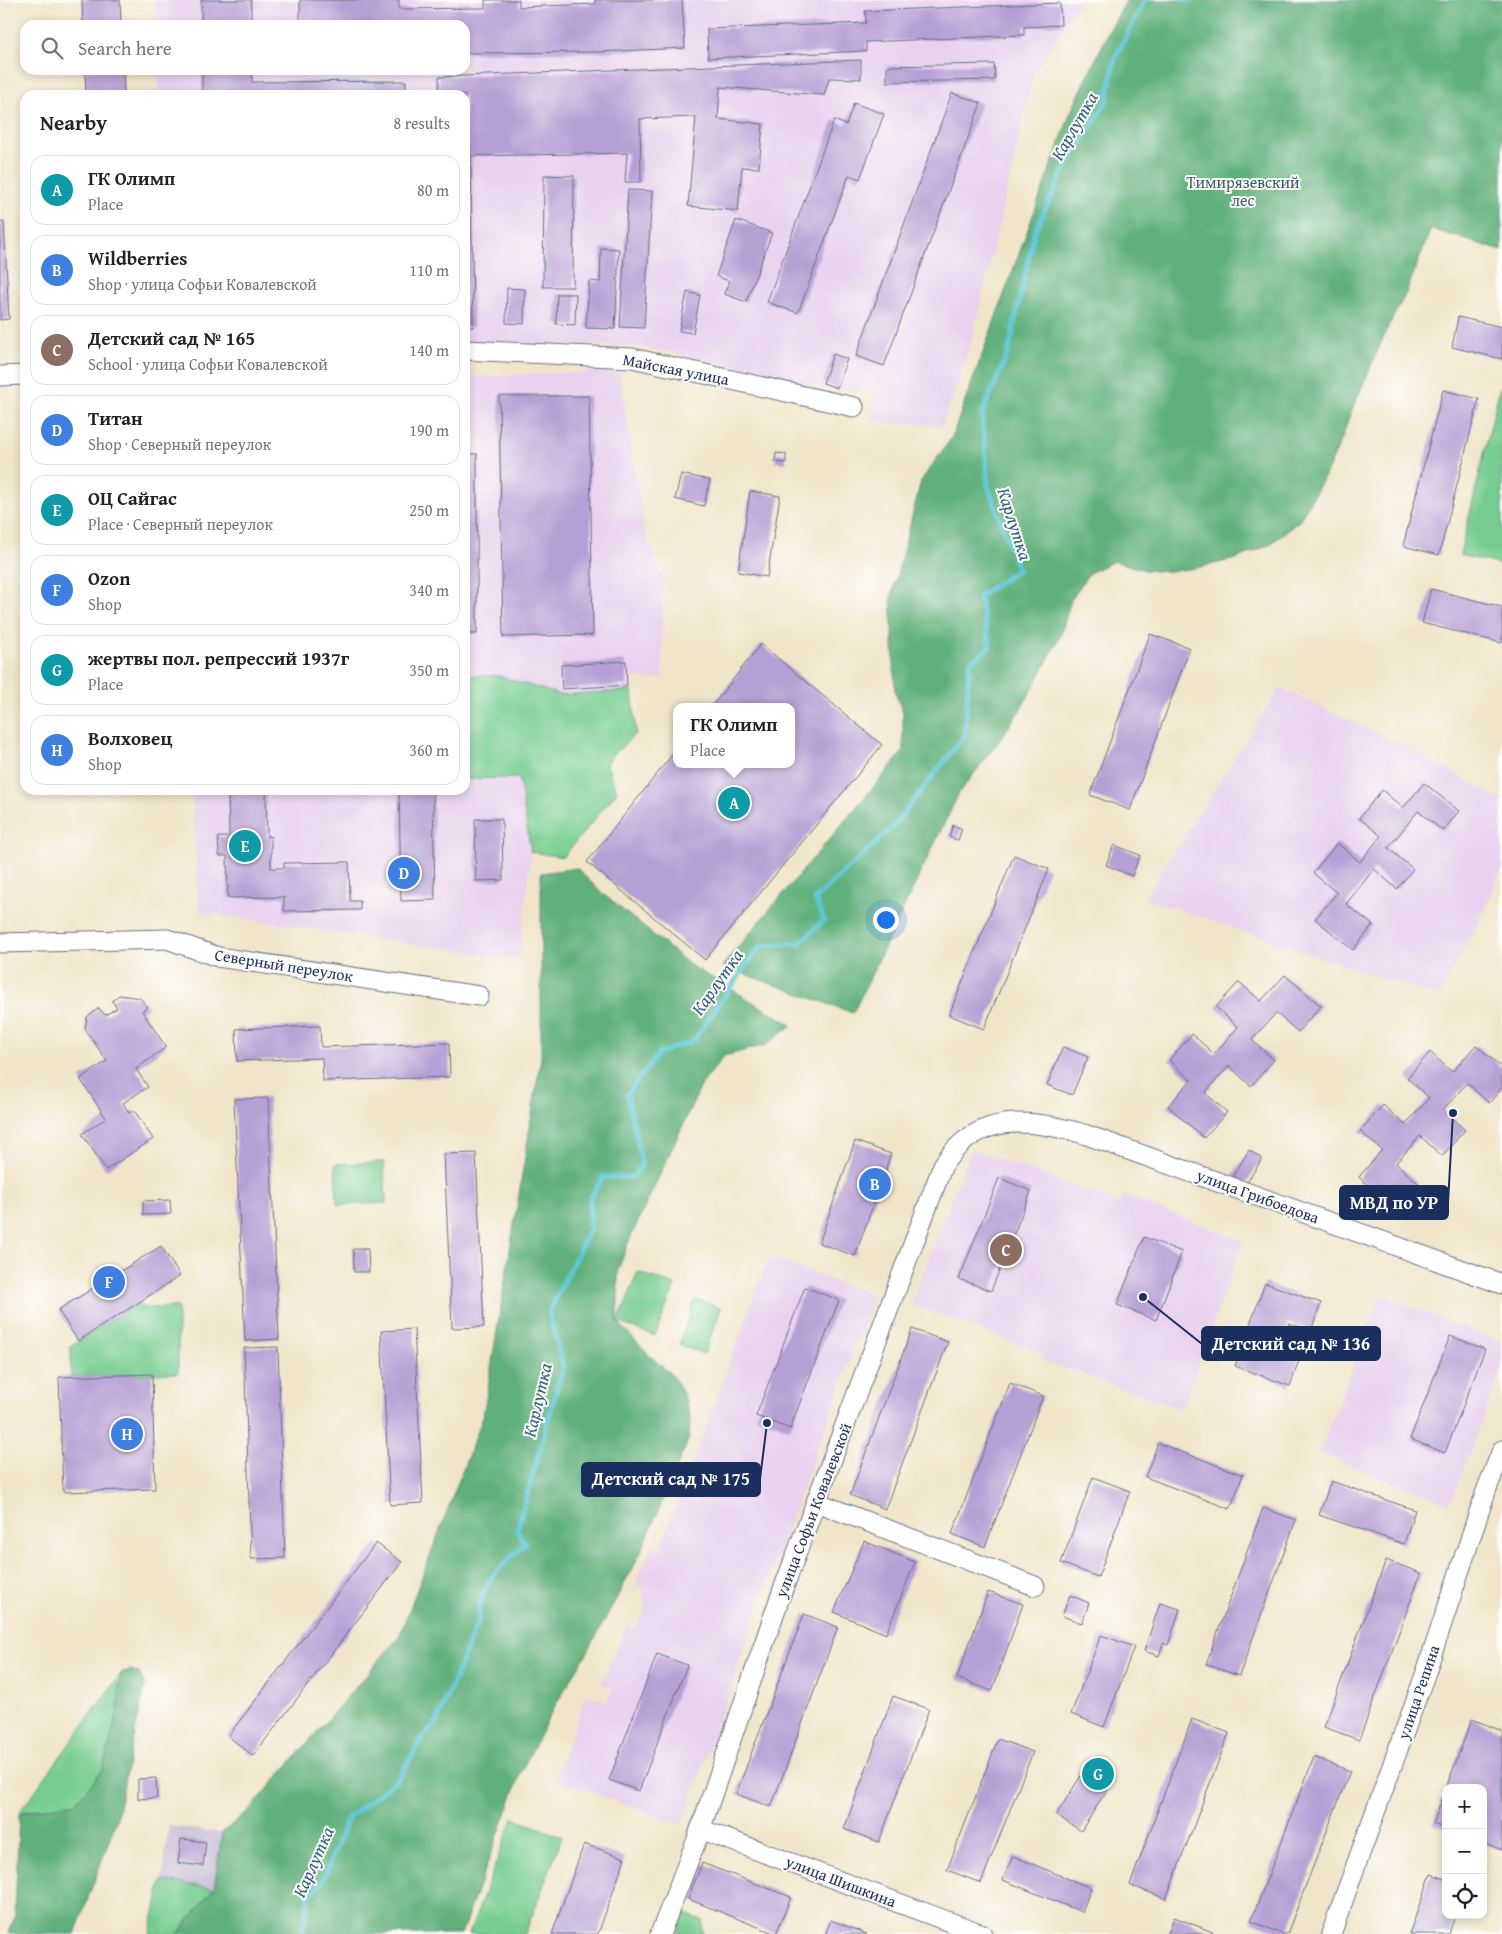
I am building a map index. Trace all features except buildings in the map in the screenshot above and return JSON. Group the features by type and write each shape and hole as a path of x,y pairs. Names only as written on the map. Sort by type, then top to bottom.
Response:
{"street":[{"name":"Майская улица","path":"470,350 632,358 854,407"},
{"path":"0,376 20,375"},
{"name":"Северный переулок","path":"0,943 167,938 218,957 479,996"},
{"name":"улица Грибоедова","path":"1011,1123 1054,1126 1084,1134 1502,1284"},
{"name":"улица Софьи Ковалевской","path":"660,1934 700,1828 779,1600 943,1165 962,1141 979,1131 1011,1123"},
{"name":"улица Репина","path":"1331,1934 1426,1672 1482,1500 1502,1450"},
{"path":"816,1502 1035,1586"},
{"name":"улица Шишкина","path":"700,1828 982,1934"}],"shaded area":[{"path":"155,0 1081,0 1034,73 973,336 943,425 885,423 872,419 873,390 836,390 638,346 470,342 470,90 159,90 158,75 470,75 470,20 156,20"},
{"path":"619,371 645,534 663,578 662,679 632,678 632,690 561,695 499,676 470,675 470,377"},
{"path":"1280,688 1409,748 1502,800 1502,868 1485,910 1438,997 1144,898"},
{"path":"519,778 531,852 519,960 199,912 192,795 470,795 470,779"},
{"path":"971,1149 1119,1203 1123,1195 1243,1241 1182,1409 1041,1360 1043,1354 911,1304"},
{"path":"769,1257 874,1296 765,1589 682,1825 555,1779 586,1695 607,1702 612,1688 601,1684 627,1625 635,1628 645,1608 643,1589 636,1584 652,1546 660,1549"},
{"path":"1381,1295 1502,1342 1502,1370 1450,1504 1319,1453"},
{"path":"169,1826 222,1833 214,1888 162,1881"}],"green space":[{"name":"Тимирязевский лес","path":"1127,0 1502,0 1502,251 1431,229 1406,293 1386,331 1325,476 1299,521 1269,545 1236,559 1196,568 1167,572 1145,570 1114,561 1089,573 1071,600 1060,637 1025,702 1000,740 959,793 853,1013 722,966 903,752 903,714 895,691 891,599 921,481 952,437 1070,114 1109,31"},
{"path":"1500,387 1502,388 1502,565 1460,555"},
{"path":"470,675 499,676 561,695 632,690 636,733 606,763 617,792 563,857 531,852 519,778 470,779"},
{"path":"577,868 602,893 690,965 792,1025 766,1045 724,1056 702,1084 628,1243 618,1270 618,1322 649,1355 672,1375 684,1395 690,1417 689,1438 640,1554 587,1653 553,1709 523,1768 461,1934 178,1934 214,1888 222,1833 252,1807 399,1637 483,1417 541,1058 541,873"},
{"path":"384,1162 386,1203 337,1205 335,1164"},
{"path":"638,1272 675,1285 655,1336 618,1322"},
{"path":"695,1299 721,1308 704,1354 679,1345"},
{"path":"139,1303 144,1308 178,1307 178,1373 71,1377 71,1346"},
{"path":"131,1670 139,1673 145,1686 116,1821 75,1934 9,1934 15,1914 19,1813 76,1802 102,1771 118,1711 119,1685 122,1672"},
{"path":"122,1672 119,1685 118,1711 102,1771 76,1802 19,1813"},
{"path":"513,1818 562,1837 525,1934 469,1934"},
{"path":"162,1881 214,1888 178,1934 150,1934"},
{"path":"685,1914 702,1920 703,1934 677,1934"}],"waterway":[{"name":"Карлутка","path":"302,1934 310,1894 322,1883 348,1818 398,1779 423,1737 436,1724 478,1621 479,1608 486,1586 499,1569 525,1544 517,1530 563,1367 549,1312 590,1228 590,1199 603,1177 632,1177 642,1165 627,1094 659,1053 693,1041 760,946 799,944 824,920 815,899 893,827 964,736 970,662 990,647 979,596 1018,570 988,486 982,414 1008,353 1034,233 1064,170 1107,101 1115,58 1145,0"},
{"path":"1184,0 1193,0"}],"place":[{"name":"ГК Олимп","path":"734,803"},
{"name":"ОЦ Сайгас","path":"245,846"},
{"name":"Титан","path":"404,873"},
{"name":"МВД по УР","path":"1453,1113"},
{"name":"Wildberries","path":"875,1184"},
{"name":"Детский сад № 165","path":"1006,1250"},
{"name":"Ozon","path":"109,1282"},
{"name":"Детский сад № 136","path":"1143,1297"},
{"name":"Детский сад № 175","path":"767,1423"},
{"name":"Волховец","path":"127,1434"},
{"name":"жертвы пол. репрессий 1937г","path":"1098,1774"}]}
